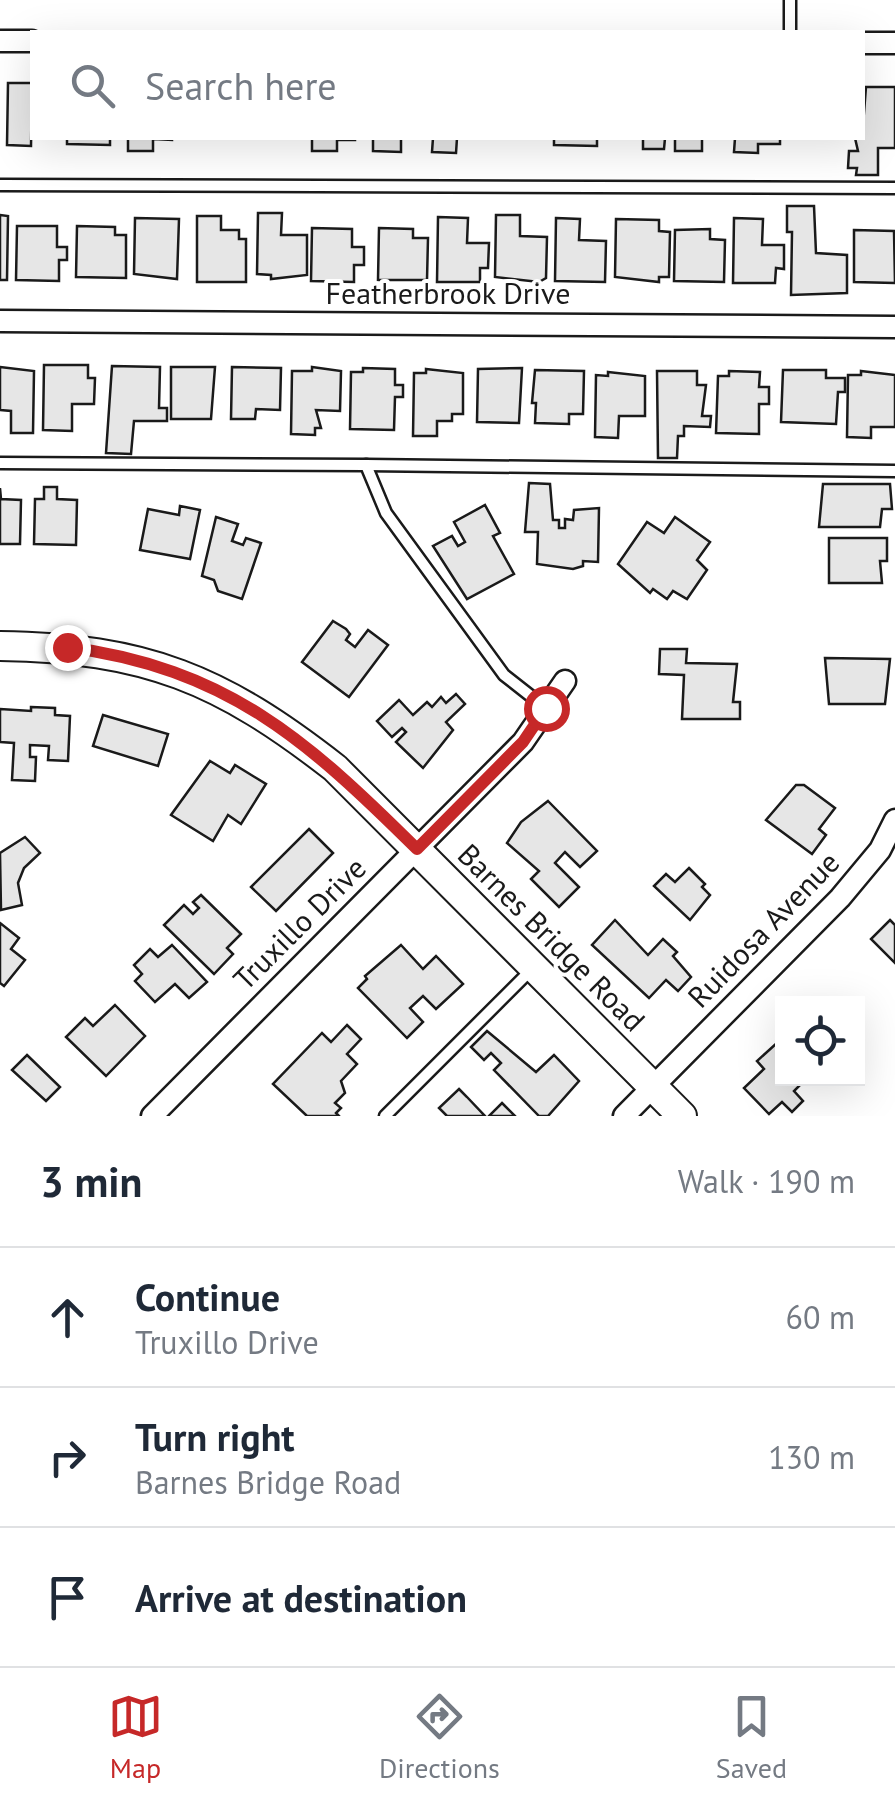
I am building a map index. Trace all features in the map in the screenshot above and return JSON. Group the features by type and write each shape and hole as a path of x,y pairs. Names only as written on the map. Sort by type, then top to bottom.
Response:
{"street":[{"path":"0,40 30,41"},
{"path":"865,42 895,42"},
{"name":"Featherbrook Drive","path":"0,321 895,326"},
{"name":"Barnes Bridge Road","path":"0,646 120,654 223,692 273,720 335,768 682,1116"},
{"name":"Truxillo Drive","path":"152,1116 523,742 565,680"},
{"name":"Ruidosa Avenue","path":"624,1116 840,898 880,850 895,820"}],"lane":[{"path":"790,0 790,30"},
{"path":"0,185 895,188"},
{"path":"0,464 895,471"},
{"path":"366,465 386,513 504,675 546,708"},
{"path":"386,1116 534,968"}],"building":[{"path":"8,83 30,83 31,146 7,145"},
{"path":"866,87 895,87 895,148 878,148 878,175 856,175 857,168 848,168 849,151 858,151 855,140 865,140"},
{"path":"67,140 110,140 110,145 67,144"},
{"path":"128,140 153,140 153,151 128,151"},
{"path":"312,140 337,140 337,151 312,151"},
{"path":"373,140 401,140 401,152 373,151"},
{"path":"433,140 457,140 456,153 432,152"},
{"path":"554,140 597,140 597,146 554,145"},
{"path":"643,140 665,140 664,149 643,149"},
{"path":"675,140 702,140 702,151 675,151"},
{"path":"735,140 780,140 780,144 758,144 758,153 734,152"},
{"path":"787,206 814,206 816,253 847,255 847,293 791,295 792,232 787,232"},
{"path":"258,213 282,213 281,235 307,235 307,275 271,279 271,275 257,274"},
{"path":"0,215 8,216 7,280 0,280"},
{"path":"496,215 520,215 520,236 547,237 546,278 539,282 495,277"},
{"path":"197,216 221,216 221,230 239,230 239,239 246,239 246,282 197,282"},
{"path":"438,217 468,218 467,243 489,243 488,268 480,268 480,282 437,282"},
{"path":"135,218 179,219 177,279 134,274"},
{"path":"556,218 580,219 579,240 606,241 605,282 555,281"},
{"path":"734,218 763,219 762,245 784,245 784,269 776,268 775,283 733,283"},
{"path":"616,219 659,220 659,231 670,232 669,277 659,277 659,282 615,277"},
{"path":"17,226 57,226 57,247 67,247 67,260 59,260 59,281 16,280"},
{"path":"77,226 115,227 115,235 126,235 126,278 76,277"},
{"path":"312,228 352,229 352,247 364,247 364,265 354,265 354,282 311,281"},
{"path":"379,228 413,229 413,238 428,238 427,280 378,280"},
{"path":"710,229 710,239 725,240 724,282 674,281 675,230"},
{"path":"854,230 894,231 895,283 854,282"},
{"path":"44,365 88,365 88,378 95,378 94,404 72,404 72,431 43,430"},
{"path":"112,366 160,367 159,408 167,408 167,421 134,421 131,454 106,453"},
{"path":"0,367 34,371 33,433 11,433 11,411 0,410"},
{"path":"171,367 215,367 211,419 171,419"},
{"path":"232,367 281,368 280,410 256,409 255,419 231,419"},
{"path":"312,367 341,371 340,411 316,410 321,428 315,428 315,435 291,434 292,371 312,371"},
{"path":"363,368 395,369 395,385 403,385 403,397 395,397 394,430 350,429 351,372 363,372"},
{"path":"522,368 519,423 477,422 478,369"},
{"path":"426,369 463,373 463,414 452,414 452,421 437,421 437,436 413,436 414,373 426,373"},
{"path":"535,370 584,371 583,414 569,414 569,424 535,423"},
{"path":"783,370 826,370 826,378 845,378 845,392 838,392 836,424 781,422"},
{"path":"657,371 697,371 697,385 706,385 702,416 711,416 710,427 684,426 684,436 678,436 677,458 658,458"},
{"path":"729,371 760,372 759,387 769,387 769,404 759,404 759,434 716,433 718,376 729,376"},
{"path":"861,371 895,375 895,427 871,427 871,438 847,437 848,375 861,375"},
{"path":"608,372 645,376 645,416 619,416 618,438 595,437 596,375 608,376"},
{"path":"529,483 550,484 553,520 559,520 559,528 565,528 565,519 573,520 574,510 599,508 598,562 583,561 583,566 573,569 537,564 538,532 525,532"},
{"path":"823,484 890,484 892,509 882,509 880,527 819,527"},
{"path":"44,487 57,487 57,499 77,500 76,545 34,544 35,499 44,499"},
{"path":"0,488 1,499 21,500 20,544 0,544"},
{"path":"485,505 500,533 493,536 514,574 467,599 433,546 452,536 458,546 465,542 454,522"},
{"path":"180,506 200,510 190,559 140,550 148,509 179,515"},
{"path":"216,517 238,524 232,541 243,545 246,538 261,543 242,599 218,591 214,580 202,576"},
{"path":"675,517 710,542 697,560 707,570 687,599 673,591 667,599 653,589 650,593 618,564 647,522 664,533"},
{"path":"829,538 887,538 887,561 880,561 882,583 829,583"},
{"path":"333,621 346,629 350,634 346,640 355,647 368,630 388,645 349,697 302,662"},
{"path":"660,649 687,649 686,663 737,664 733,702 740,702 740,719 682,719 684,675 659,674"},
{"path":"825,658 890,659 885,704 829,704"},
{"path":"456,694 465,704 446,722 453,730 423,768 396,742 406,732 402,728 392,737 377,721 399,700 413,715 427,702 432,707 441,697 446,703"},
{"path":"31,707 55,708 55,715 70,716 68,761 48,760 49,746 30,745 30,757 36,757 35,781 12,780 14,743 0,742 0,709 31,711"},
{"path":"103,715 168,734 158,766 93,746"},
{"path":"210,761 230,773 235,765 266,784 241,824 228,815 213,841 171,815"},
{"path":"796,785 804,785 835,808 819,829 826,835 812,854 766,820"},
{"path":"548,801 597,851 580,867 565,852 555,863 579,887 559,907 531,879 539,871 507,843 521,822"},
{"path":"309,829 333,853 276,911 251,887"},
{"path":"25,837 40,853 24,868 18,883 22,905 1,910 0,853"},
{"path":"689,868 710,895 690,920 654,886 666,874 675,882"},
{"path":"201,895 241,934 227,948 233,954 214,974 164,925 184,905 193,914 199,908 193,902"},
{"path":"615,920 648,955 663,939 677,952 673,956 691,977 678,991 666,980 649,998 592,945"},
{"path":"890,920 895,925 895,963 871,939"},
{"path":"0,923 19,938 11,949 25,960 4,986 0,983"},
{"path":"172,945 207,982 189,998 175,984 155,1002 135,981 142,974 134,965 150,949 158,957"},
{"path":"401,945 423,969 436,956 463,984 436,1009 423,996 410,1008 423,1022 407,1038 358,988 367,979 365,976"},
{"path":"115,1005 145,1036 106,1076 66,1037 85,1018 93,1026"},
{"path":"347,1025 361,1039 347,1054 357,1064 341,1081 345,1093 335,1103 341,1108 336,1113 339,1116 307,1116 273,1084 322,1033 331,1042"},
{"path":"487,1031 536,1072 554,1055 579,1081 548,1116 539,1116 494,1070 501,1063 491,1053 484,1060 471,1047"},
{"path":"775,1045 775,1086 799,1086 794,1091 803,1101 792,1112 782,1102 769,1114 744,1088 764,1069 757,1061"},
{"path":"27,1055 60,1087 46,1101 12,1070"},
{"path":"459,1089 485,1116 447,1116 439,1108"},
{"path":"502,1103 515,1116 489,1116"}],"route":[{"path":"67,647 120,654 171,669 273,720 335,768 417,849 523,742 546,708"}]}
